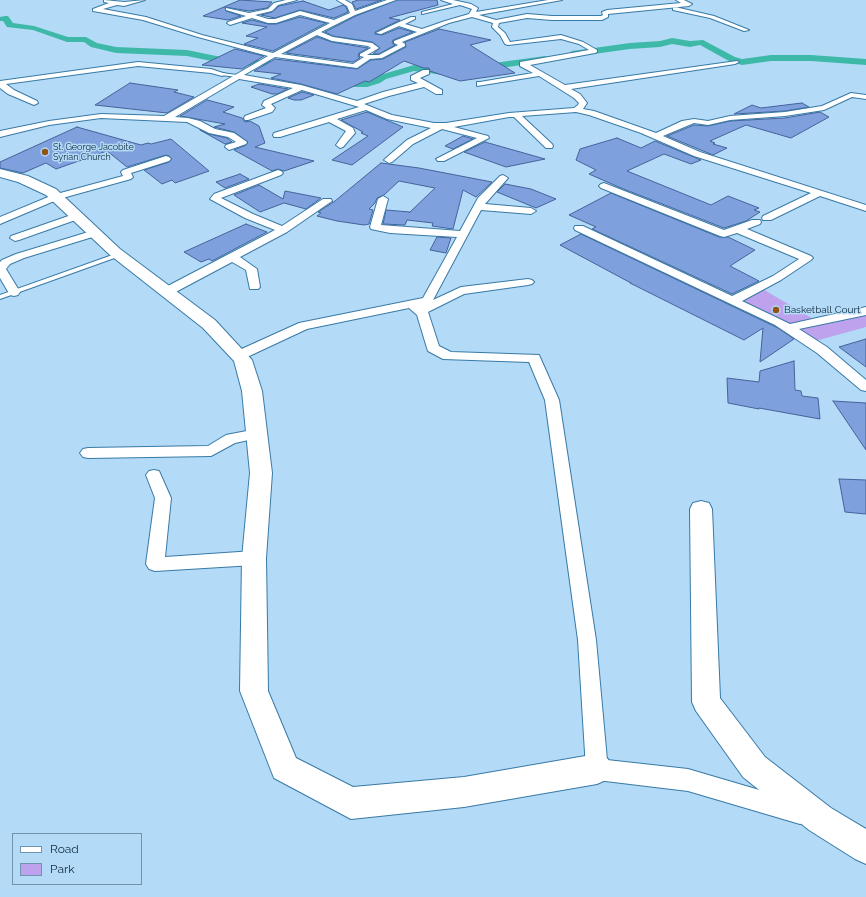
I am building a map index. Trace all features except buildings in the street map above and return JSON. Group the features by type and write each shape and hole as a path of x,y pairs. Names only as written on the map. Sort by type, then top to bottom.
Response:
{"street":[{"path":"103,0 124,4 142,0"},
{"path":"230,23 248,18 249,15 270,10 276,4 294,0"},
{"path":"340,0 356,5 373,0"},
{"path":"444,0 474,6 475,8 472,15"},
{"path":"116,3 95,10 144,18 200,36 274,55 354,66 368,57 380,57 404,45 396,42 447,22 472,15 559,0"},
{"path":"472,15 496,22 526,16 552,18 602,18 606,16 604,13 607,12 689,4 679,0"},
{"path":"166,119 260,62 335,22 390,1 399,4"},
{"path":"424,13 460,3"},
{"path":"353,14 356,5"},
{"path":"666,7 712,17 746,30"},
{"path":"228,9 268,21 276,21 300,13 335,22"},
{"path":"353,14 368,13 375,15"},
{"path":"379,33 413,18"},
{"path":"496,22 495,27 503,34 507,43 510,44 561,38 581,43 595,50 523,64 577,96 583,103 582,106 576,110"},
{"path":"399,24 424,32"},
{"path":"316,32 332,39 373,45 376,48 361,54 380,57"},
{"path":"564,88 735,62"},
{"path":"0,83 138,64 222,74"},
{"path":"426,72 414,78 439,92"},
{"path":"480,84 540,74"},
{"path":"238,76 301,88 361,106 390,117 441,126 485,138 441,159"},
{"path":"0,83 11,92 34,103"},
{"path":"277,135 331,119 386,94 425,84"},
{"path":"248,118 269,110 271,108 266,105 267,103 301,88"},
{"path":"657,136 685,123 694,121 708,123 730,118 785,114 824,108 851,95 866,97"},
{"path":"389,160 410,142 441,126 516,115 576,110 591,113 657,136 697,154 866,208"},
{"path":"516,115 548,146"},
{"path":"0,134 82,117 102,116 188,120 212,131 231,135 243,142 229,147"},
{"path":"331,119 351,132 340,145"},
{"path":"0,221 56,197 128,177 126,172 166,159"},
{"path":"0,173 23,179 51,192 118,255 209,324 240,355 243,360 252,391 261,473 254,558 254,690 285,768 351,803 464,792 597,769 688,780 820,819"},
{"path":"278,173 217,196 215,199 282,230"},
{"path":"415,308 427,301 482,200 503,178"},
{"path":"604,186 724,234 756,222"},
{"path":"767,218 818,193"},
{"path":"383,198 375,227 390,230 464,234"},
{"path":"166,292 282,230 327,201"},
{"path":"479,207 531,211"},
{"path":"15,238 77,216"},
{"path":"579,228 779,322 822,350 866,387"},
{"path":"732,301 778,278 807,258 738,229"},
{"path":"14,292 0,269 6,262 20,256 95,233"},
{"path":"232,258 251,270 254,287"},
{"path":"240,355 302,326 415,308 461,292 528,282"},
{"path":"415,308 423,313 434,348 448,356 534,358 552,400 587,640 597,769"},
{"path":"788,328 866,311"},
{"path":"88,453 211,451 231,439 257,434"},
{"path":"154,475 163,498 155,564 254,558"},
{"path":"701,509 706,702 754,767 820,819 866,848"}],"lane":[{"path":"222,74 238,76"},
{"path":"0,297 118,255"}],"green space":[{"name":"Basketball Court","path":"761,288 815,320 789,326 732,301"},
{"path":"862,313 866,316 866,327 815,341 798,330"}],"waterway":[{"path":"0,19 5,18 10,25 34,28 67,39 86,40 94,45 116,50 187,53 226,61 289,65 293,68"},
{"path":"572,54 630,46 660,44 672,41 690,44 700,42 732,59 742,62 771,58 811,58 866,62"},
{"path":"477,71 501,65 545,59"},
{"path":"332,80 356,84 367,84 377,81 383,77 414,68 451,73"}],"place":[{"name":"St. George Jacobite Syrian Church","path":"45,152"},
{"name":"Basketball Court","path":"776,310"}]}
